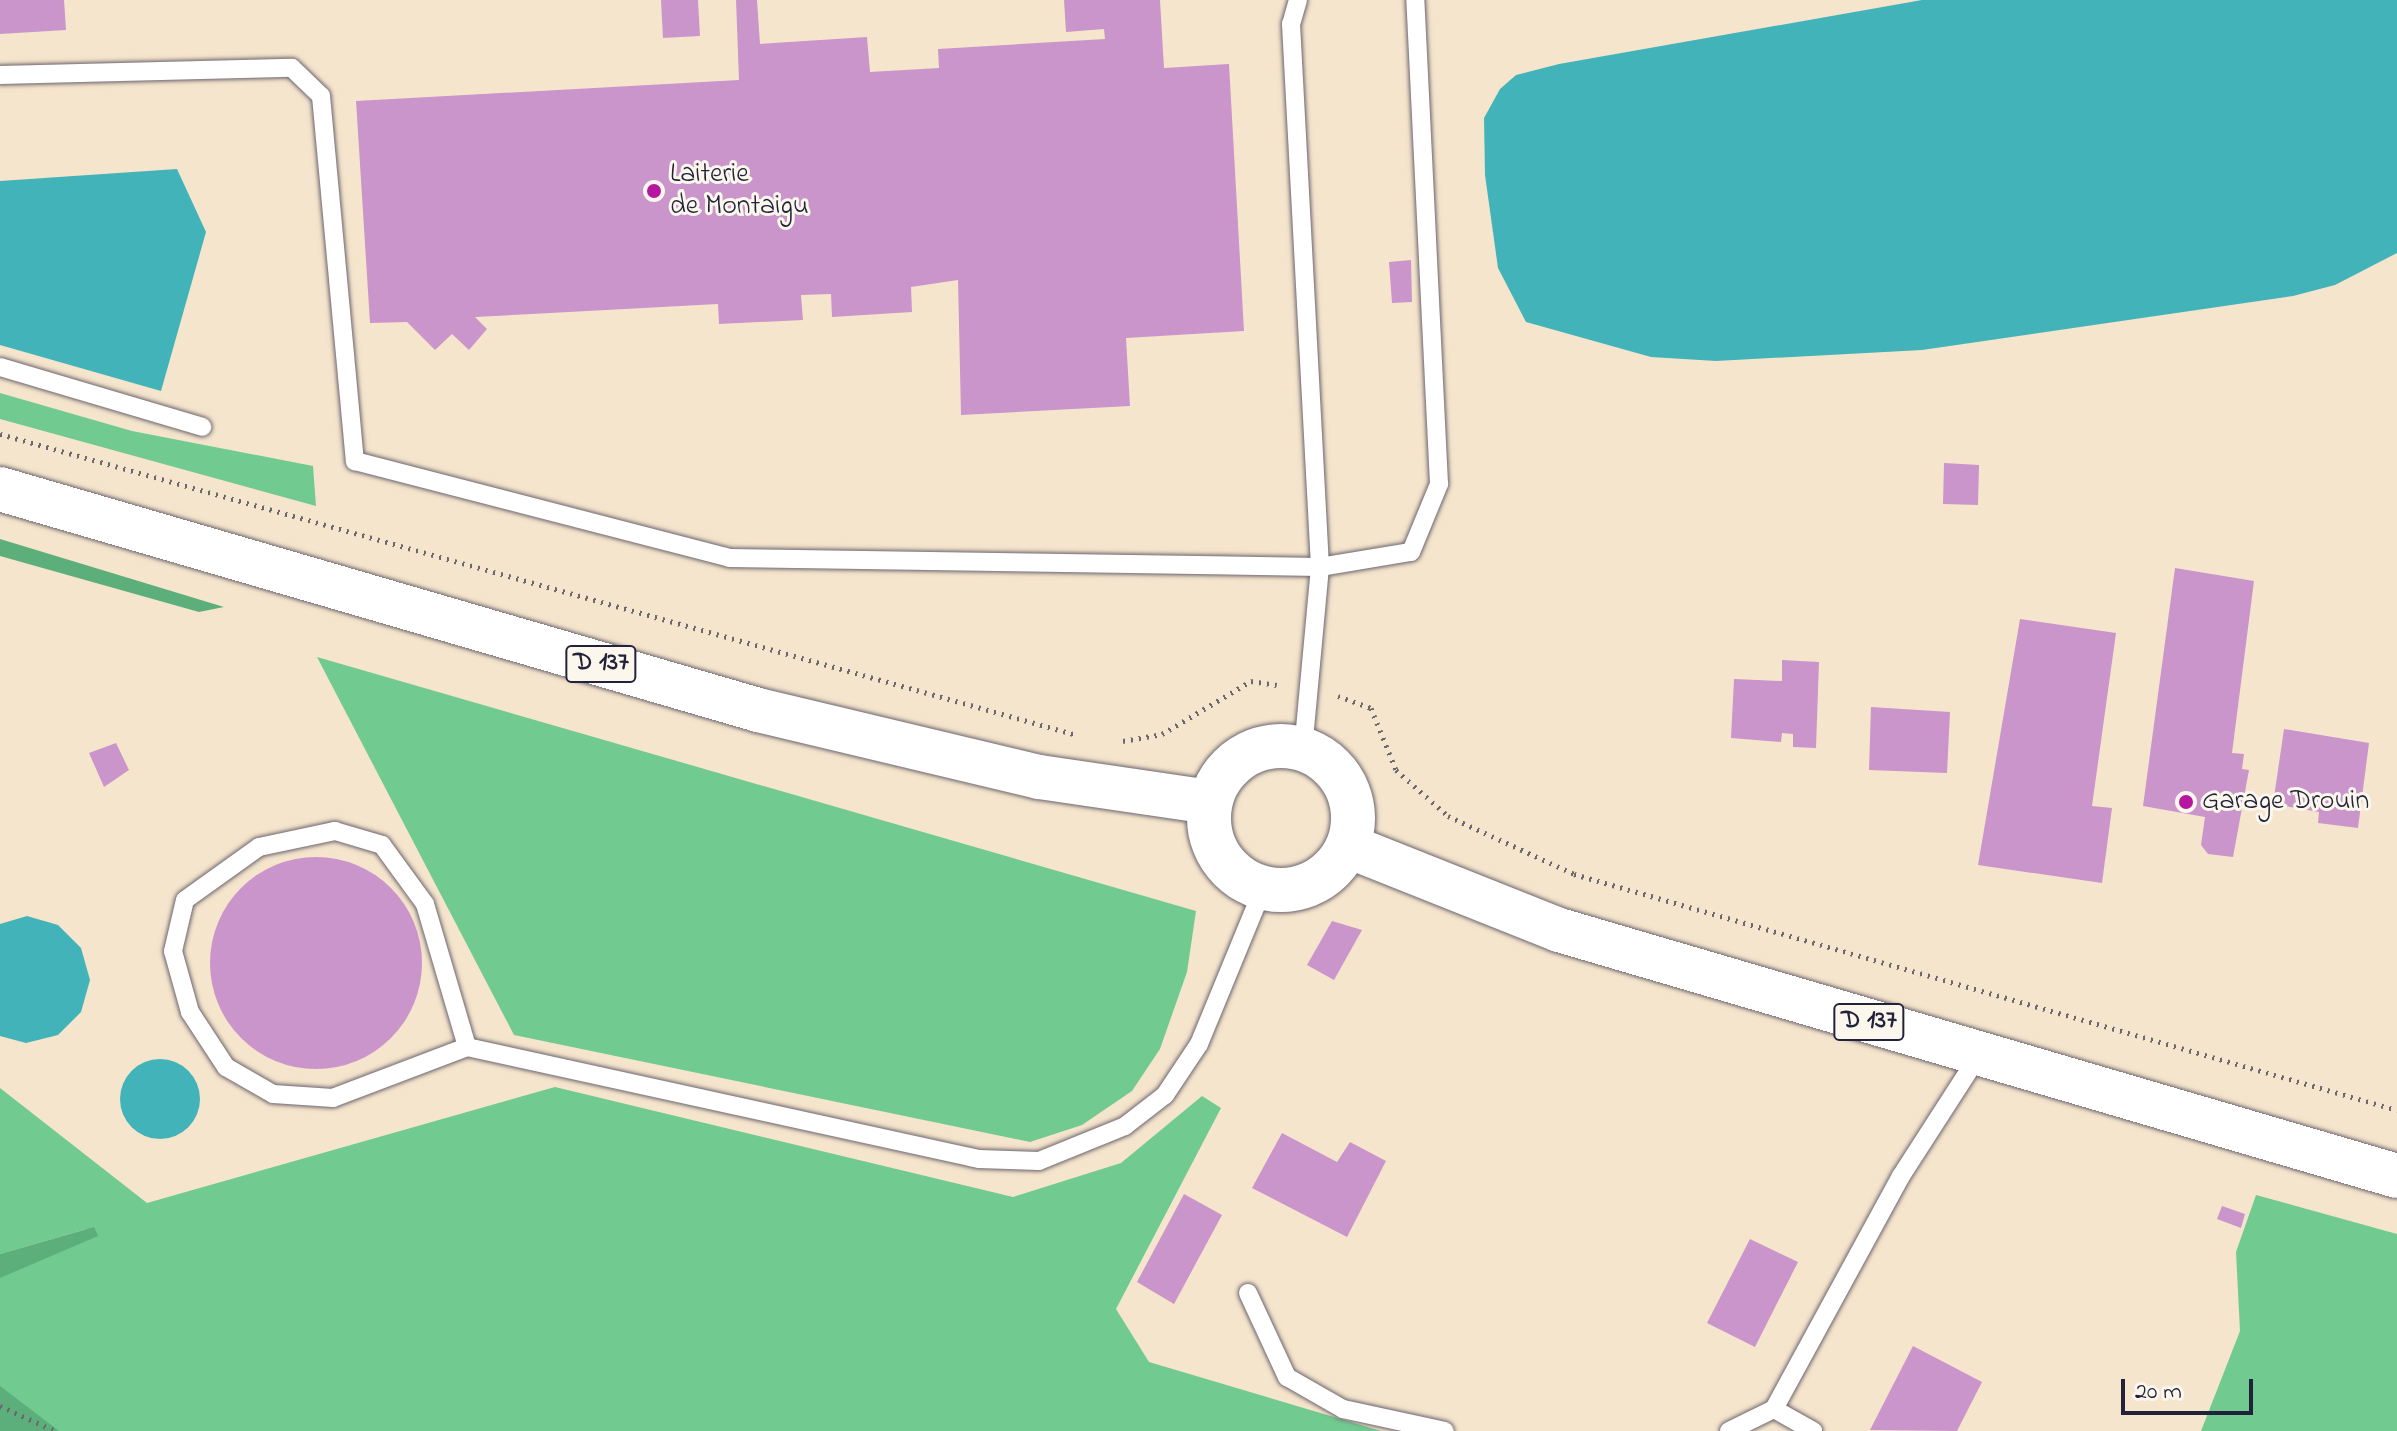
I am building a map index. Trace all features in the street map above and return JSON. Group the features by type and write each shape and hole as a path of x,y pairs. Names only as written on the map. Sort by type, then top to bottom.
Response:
{"main road":[{"name":"D 137","path":"0,489 758,710 1039,777 1210,802"},
{"path":"1303,749 1341,777 1352,810 1348,846 1323,878 1304,887 1263,889 1243,880 1213,846 1210,802 1235,762 1256,750 1303,749"},
{"name":"D 137","path":"1348,846 1559,930 2397,1176"}],"lane":[{"path":"1298,0 1291,24 1320,567 1303,749"},
{"path":"0,75 292,68 321,96 355,461 729,558 1320,567 1411,552 1439,484 1415,0"},
{"path":"0,367 202,427"},
{"path":"467,1047 425,904 382,845 335,831 259,847 185,900 173,951 190,1012 226,1067 273,1094 333,1098 467,1047 963,1156 1039,1161 1125,1126 1165,1095 1199,1044 1263,889"},
{"path":"1729,1431 1774,1409 1901,1176 1979,1055"},
{"path":"1248,1293 1287,1377 1343,1409 1445,1431"},
{"path":"1774,1409 1813,1431"}],"path":[{"path":"0,1406 56,1431"}],"green space":[{"path":"0,393 132,431 313,466 316,506 0,419"},
{"path":"0,539 224,607 199,612 0,556"},
{"path":"317,657 1196,911 1187,972 1160,1049 1132,1091 1082,1125 1030,1142 514,1035"},
{"path":"555,1087 1013,1197 1121,1163 1202,1096 1221,1108 1116,1309 1149,1362 1381,1431 56,1431 0,1406 0,1273 87,1229 0,1254 0,1088 147,1203"},
{"path":"2256,1195 2397,1234 2397,1431 2201,1431 2240,1331 2236,1252"},
{"path":"94,1227 98,1236 0,1278 0,1254"},
{"path":"0,1386 59,1431 0,1431"}],"water":[{"path":"1922,0 2397,0 2397,253 2335,285 2293,296 1922,350 1716,361 1651,357 1526,322 1498,268 1485,175 1484,118 1500,89 1516,75 1559,64"},
{"path":"177,169 206,232 161,391 0,345 0,181"},
{"path":"27,916 58,925 81,948 90,980 81,1012 58,1035 26,1043 0,1036 0,924"},
{"path":"160,1059 175,1062 188,1071 197,1084 200,1099 197,1114 188,1127 175,1136 160,1139 145,1136 132,1127 123,1114 120,1099 123,1084 132,1071 145,1062"}],"building":[{"path":"0,0 64,0 66,30 0,34"},
{"path":"661,0 698,0 700,36 663,38"},
{"path":"736,0 757,0 760,44 867,37 870,72 939,68 938,49 1105,39 1104,29 1066,32 1064,0 1160,0 1164,68 1229,64 1244,331 1126,338 1130,406 961,415 958,280 911,287 912,312 832,317 831,294 801,295 803,320 719,324 718,304 475,317 487,329 469,350 452,334 435,350 407,322 370,323 356,101 739,80"},
{"path":"1411,260 1412,302 1392,303 1389,262"},
{"path":"1944,463 1979,465 1978,505 1943,504"},
{"path":"2175,568 2254,581 2232,753 2244,754 2242,769 2249,770 2233,857 2208,854 2201,845 2205,817 2143,806"},
{"path":"2020,619 2116,633 2092,806 2112,808 2102,883 1978,865"},
{"path":"1782,660 1819,662 1816,748 1793,747 1793,734 1782,733 1781,742 1731,738 1734,679 1782,681"},
{"path":"1871,707 1950,712 1947,773 1869,770"},
{"path":"2284,729 2369,743 2358,828 2318,823 2319,812 2273,804"},
{"path":"116,743 129,770 104,787 89,753"},
{"path":"316,857 356,865 391,888 414,923 422,963 414,1003 391,1038 356,1061 316,1069 276,1061 241,1038 218,1003 210,963 218,923 241,888 276,865"},
{"path":"1332,921 1362,930 1334,980 1307,965"},
{"path":"1282,1133 1337,1162 1350,1142 1386,1161 1347,1237 1252,1188"},
{"path":"1184,1194 1222,1215 1174,1304 1137,1282"},
{"path":"2222,1206 2245,1214 2241,1228 2217,1219"},
{"path":"1750,1239 1798,1262 1755,1347 1707,1323"},
{"path":"1913,1346 1982,1382 1957,1431 1870,1430"}],"place":[{"name":"Laiterie de Montaigu","path":"654,191"},
{"name":"Garage Drouin","path":"2186,802"}]}
